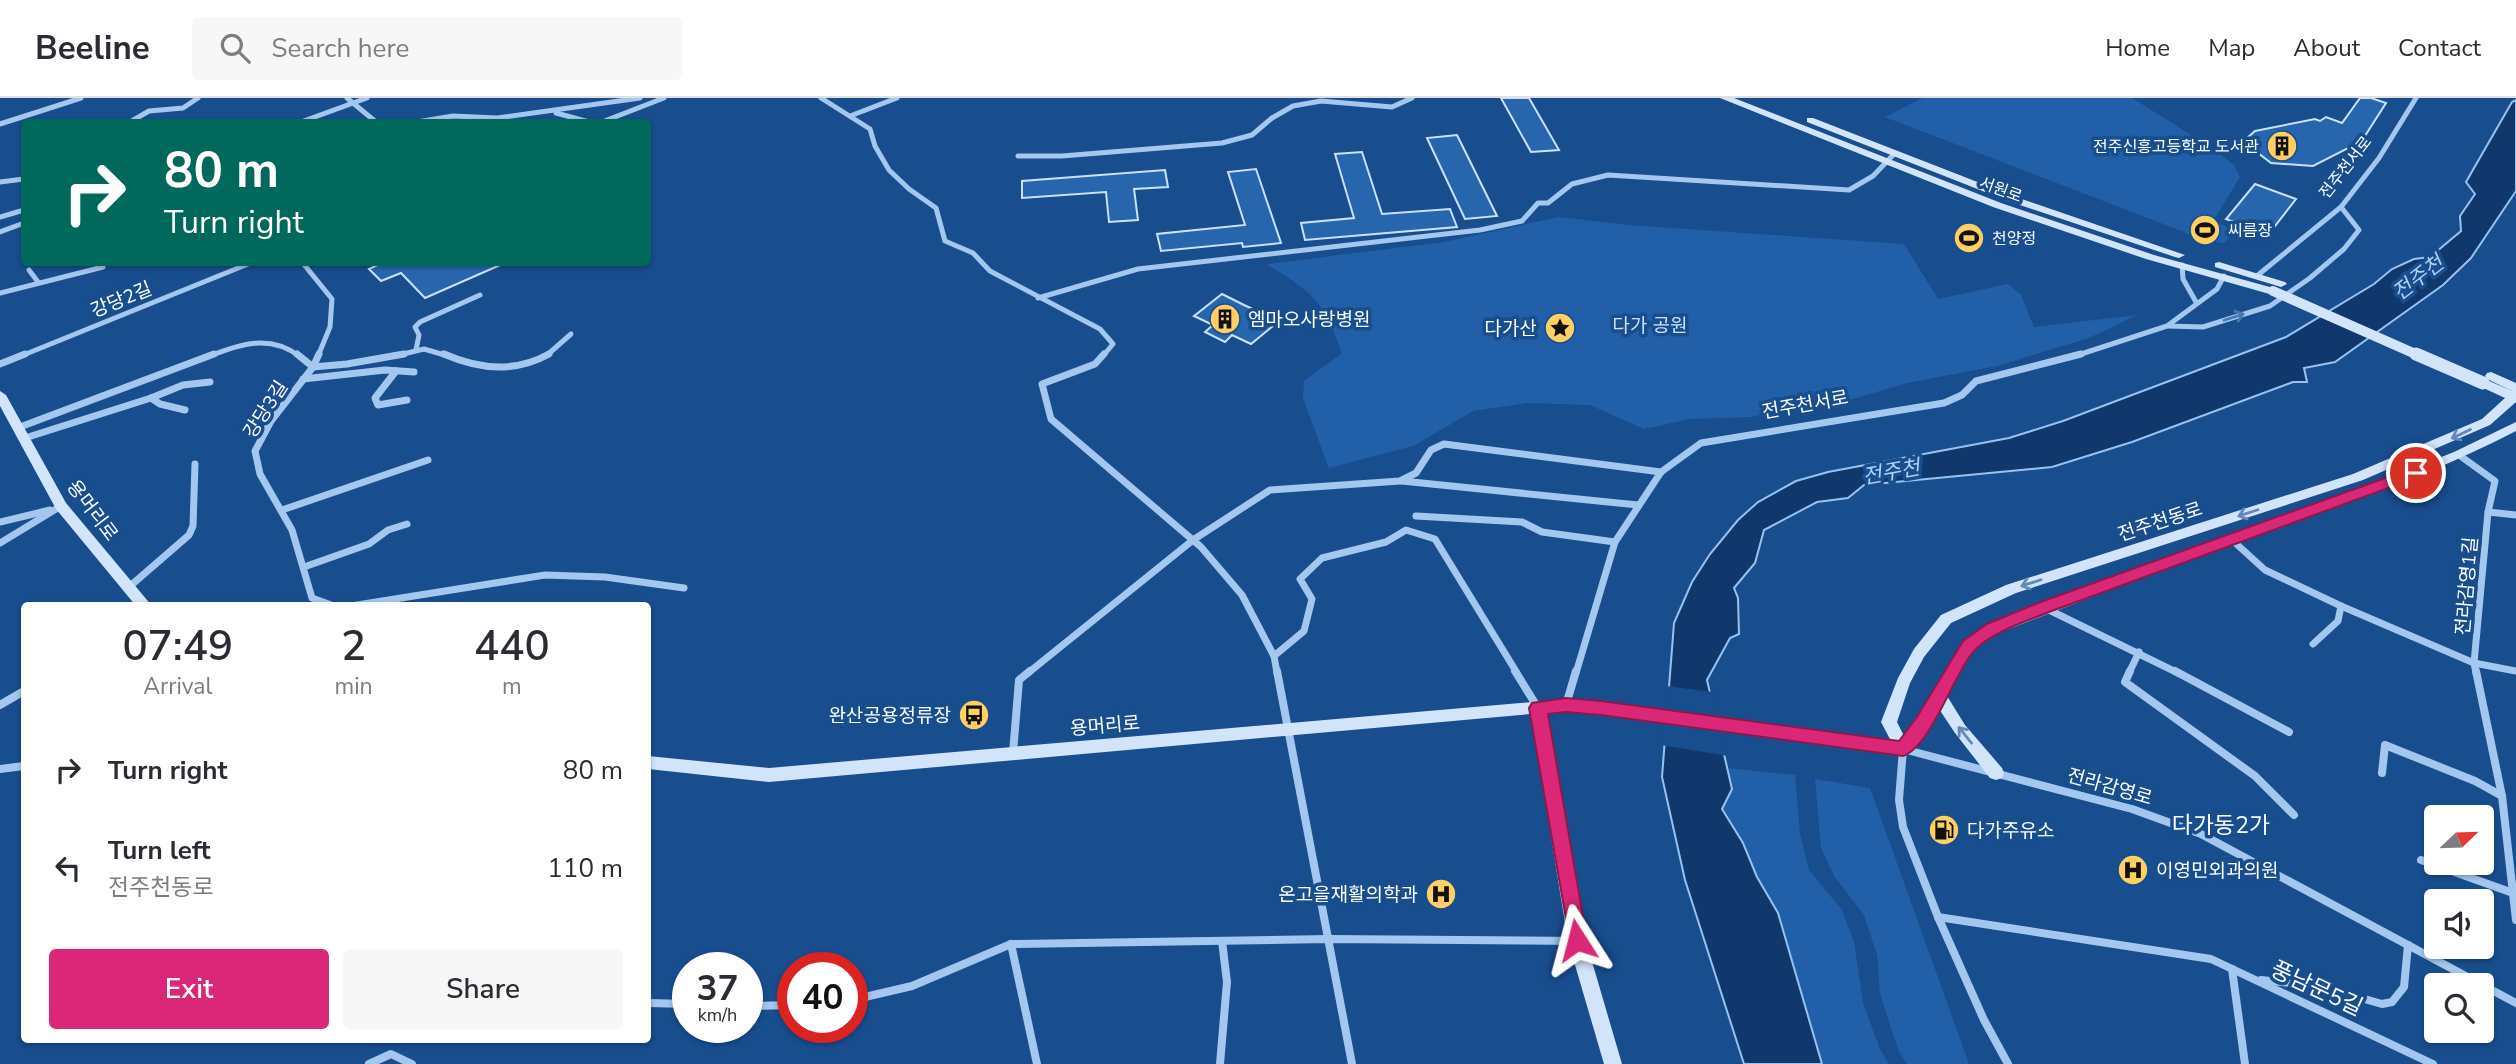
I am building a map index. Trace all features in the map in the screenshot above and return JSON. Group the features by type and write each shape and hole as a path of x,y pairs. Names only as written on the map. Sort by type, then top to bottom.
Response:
{"street":[{"path":"0,124 81,98"},
{"path":"135,119 149,111 183,108 198,98"},
{"path":"347,98 372,119"},
{"path":"308,119 367,98"},
{"path":"435,119 453,116 497,118 640,98"},
{"path":"610,119 664,98"},
{"path":"821,98 870,129 873,145 888,170 908,188 933,204 941,222 944,242 973,253 990,271 1100,329 1114,344 1095,364 1042,384 1051,419 1194,540 1242,595 1274,656 1352,1064"},
{"path":"850,116 897,98"},
{"path":"1018,156 1062,156 1222,143 1252,135 1272,117 1293,106 1321,101 1392,107 1412,98"},
{"name":"서원로","path":"1725,98 2165,251 2258,275 2277,287"},
{"name":"서원로","path":"1752,98 1997,205 2150,257 2277,287"},
{"name":"전주천서로","path":"2258,275 2341,207 2379,158 2416,98"},
{"path":"552,111 579,119"},
{"path":"1038,298 1138,269 1490,228 1522,221 1538,203 1548,203 1572,184 1608,175 1849,190 1873,176 1891,157"},
{"path":"0,182 21,178"},
{"path":"2167,326 2203,327 2270,306 2310,278 2344,249 2359,230 2341,207"},
{"path":"0,217 21,211"},
{"path":"0,232 21,224"},
{"path":"2182,265 2183,279 2196,302"},
{"name":"강당2길","path":"0,364 243,266"},
{"name":"강당3길","path":"305,266 332,299 330,327 313,366 271,421 255,451 260,474 292,530 312,598 323,602"},
{"path":"0,293 103,267"},
{"path":"29,270 38,282"},
{"name":"전주천서로","path":"1566,705 1615,541 1661,472 1701,443 1944,403 1962,395 1976,381 2049,364 2167,326 2217,289 2224,276"},
{"path":"2277,287 2515,394"},
{"path":"415,350 419,335 415,327 420,322 481,295"},
{"path":"23,433 240,345 267,341 292,348 313,366 340,367 415,350 442,351 457,359 486,367 504,368 543,358 558,350 571,334"},
{"path":"396,371 375,398 378,405 407,400"},
{"path":"303,379 396,371 414,372"},
{"path":"23,433 151,398 183,385 210,382"},
{"name":"전주천동로","path":"2008,1064 1984,1020 1938,917 1903,827 1899,800 1903,749 1889,722 1903,682 1919,653 1946,620 2011,589 2358,477 2486,422 2515,394"},
{"name":"용머리로","path":"0,395 61,506 142,602"},
{"path":"151,398 160,404 185,410"},
{"name":"전주천동로","path":"1903,749 1924,722 1969,645 1993,629 2044,607 2231,538 2343,501 2459,455 2516,426"},
{"path":"1400,481 1416,473 1431,450 1444,444 1661,472"},
{"name":"전라감영1길","path":"2459,455 2495,481 2488,512 2474,663 2502,796 2516,920"},
{"path":"282,510 313,503 356,484 428,460"},
{"path":"130,587 189,535 193,526 195,464"},
{"path":"1013,753 1019,680 1194,540 1270,490 1308,485 1400,481 1639,505"},
{"path":"0,522 61,506"},
{"path":"0,543 61,506"},
{"name":"전라감영1길","path":"2488,512 2516,515"},
{"path":"1416,516 1522,522 1542,532 1615,541"},
{"path":"304,566 369,544 388,530 407,524"},
{"path":"1274,656 1304,631 1312,599 1300,579 1322,558 1386,541 1406,530 1435,539 1538,708 1577,940 1613,1064"},
{"path":"2231,538 2265,570 2341,606 2339,621 2313,644"},
{"path":"376,602 545,575 605,577 684,588"},
{"name":"전라감영1길","path":"2341,606 2474,663 2516,671"},
{"path":"2044,607 2139,652 2289,732"},
{"path":"2139,652 2125,682 2255,776 2294,815"},
{"path":"0,705 21,693"},
{"path":"1938,694 1960,729 1996,773"},
{"name":"용머리로","path":"651,763 769,775 1566,705 1903,749"},
{"path":"2382,773 2385,745 2475,781 2502,796"},
{"name":"전라감영로","path":"1903,749 2132,809 2201,834 2516,1003"},
{"path":"0,769 21,766"},
{"path":"2421,860 2513,893"},
{"name":"풍남문5길","path":"1938,917 2211,959 2433,1064"},
{"path":"868,999 981,959 1011,944 1329,939 1577,940"},
{"path":"1220,1064 1227,982 1222,941"},
{"path":"1011,944 1037,1064"},
{"path":"2254,979 2319,986 2382,1004 2392,1002 2404,987 2408,945"},
{"path":"2232,969 2245,1064"},
{"path":"651,1003 672,1004"},
{"path":"369,1064 391,1054 412,1064"}],"green space":[{"path":"1923,98 2132,98 2212,148 2234,165 2240,177 2214,220 2227,227 2231,237 2224,243 2198,240 2184,232 1885,117"},
{"name":"다가 공원","path":"1559,217 1629,225 1904,244 1938,299 2008,284 2021,295 2034,327 2137,315 2089,338 1997,366 1907,383 1843,402 1800,405 1751,417 1690,419 1644,429 1590,405 1527,403 1473,411 1413,446 1329,468 1303,398 1304,381 1342,353 1329,321 1315,300 1296,283 1267,264 1444,242"},
{"path":"1727,768 1795,775 1800,834 1809,870 1842,910 1854,942 1863,1003 1880,1049 1889,1064 1822,1064 1778,913 1757,877 1743,843 1722,809 1732,789"},
{"path":"1815,779 1870,788 1969,1064 1907,1064 1899,1052 1880,994 1877,955 1864,915 1834,876 1821,848"}],"water":[{"name":"전주천","path":"2516,100 2516,191 2471,258 2443,285 2335,362 2304,368 2307,382 2293,382 2132,442 2052,467 1864,485 1848,498 1817,502 1764,530 1755,563 1734,588 1738,598 1739,634 1730,638 1707,680 1732,789 1722,809 1743,843 1757,877 1778,913 1822,1064 1744,1064 1685,880 1662,777 1674,623 1692,582 1710,554 1738,520 1758,502 1796,481 1828,472 2009,438 2063,421 2286,337 2374,284 2392,269 2414,259 2430,257 2461,231 2460,216 2475,194 2466,182 2512,102"}],"pier":[{"path":"1666,686 1713,692 1728,756 1661,745"}],"building":[{"path":"1501,98 1529,98 1559,150 1531,152"},
{"path":"2360,98 2386,103 2356,150 2350,147 2313,166 2271,163 2253,149 2246,139 2255,131 2315,119 2320,121 2326,117 2342,123"},
{"path":"1457,135 1497,216 1465,219 1427,138"},
{"path":"1362,152 1382,214 1450,209 1457,227 1305,240 1301,223 1354,218 1335,154"},
{"path":"1256,169 1281,243 1243,247 1242,243 1161,251 1157,234 1245,225 1228,172"},
{"path":"1165,170 1168,187 1134,189 1138,220 1109,222 1106,192 1022,198 1022,181"},
{"path":"2255,184 2296,199 2268,235 2226,219"},
{"path":"375,266 498,266 425,298 401,273 381,281 369,269"},
{"name":"엠마오사랑병원","path":"1222,294 1279,321 1251,344 1232,335 1225,342 1205,332 1213,325 1194,316"}],"place":[{"name":"전주신흥고등학교 도서관","path":"2282,146"},
{"name":"씨름장","path":"2205,230"},
{"name":"천양정","path":"1969,238"},
{"name":"엠마오사랑병원","path":"1225,319"},
{"name":"다가산","path":"1560,328"},
{"name":"완산공용정류장","path":"974,715"},
{"name":"다가주유소","path":"1944,830"},
{"name":"이영민외과의원","path":"2133,870"},
{"name":"온고을재활의학과","path":"1441,894"}],"district":[{"name":"다가동2가","path":"2221,825"}],"route":[{"path":"1577,940 1538,708 1566,705 1601,708 1903,749 1924,722 1969,645 1993,629 2044,607 2231,538 2343,501 2416,473"}]}
